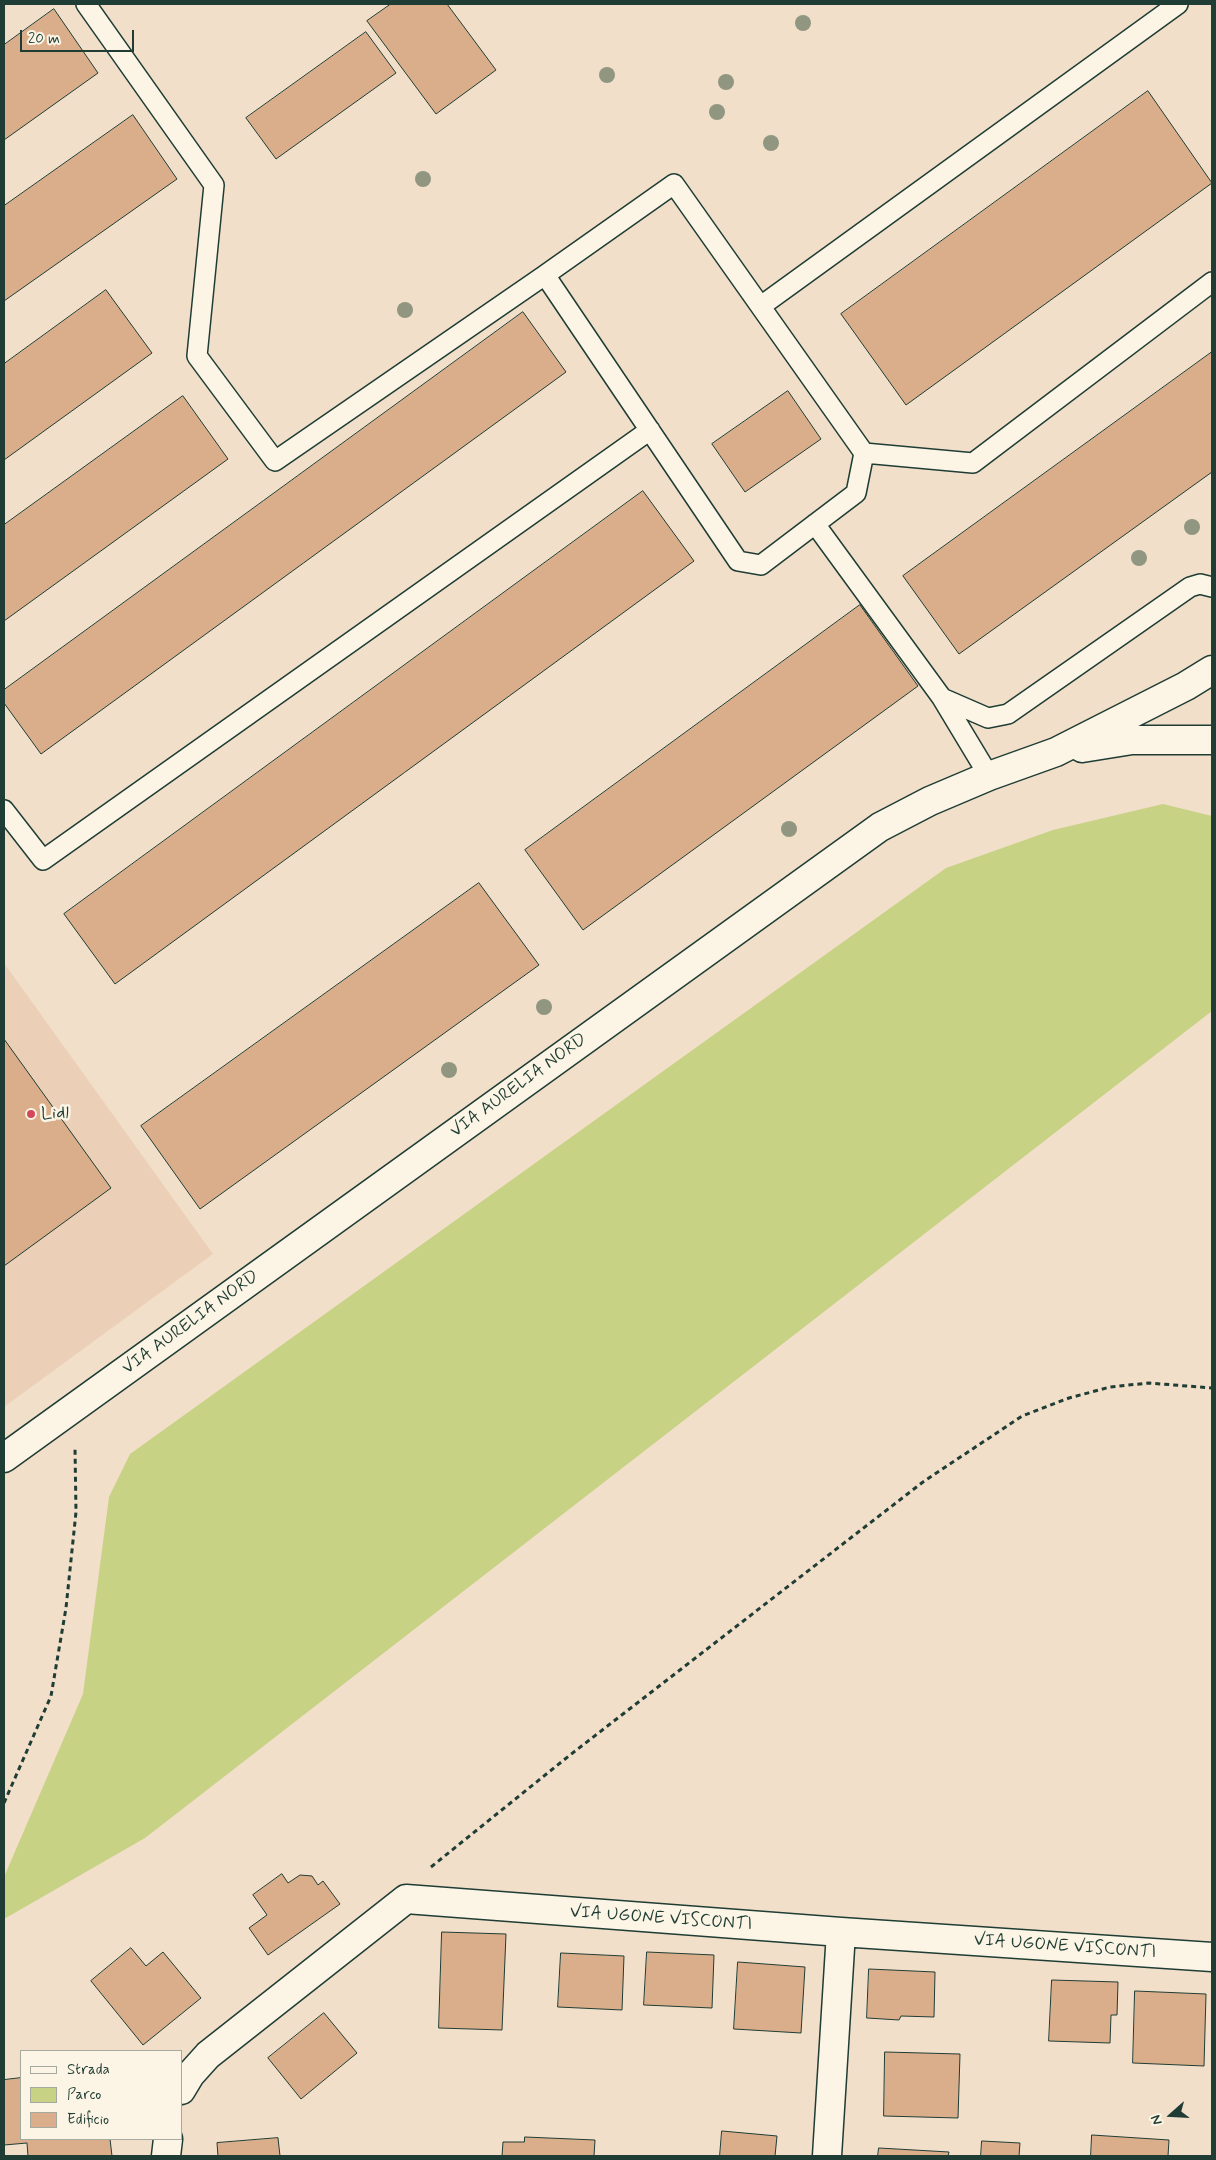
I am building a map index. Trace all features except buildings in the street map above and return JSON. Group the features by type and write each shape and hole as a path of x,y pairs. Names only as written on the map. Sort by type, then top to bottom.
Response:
{"main road":[{"name":"VIA AURELIA NORD","path":"4,1458 880,827 930,801 989,776 1056,752 1186,686 1212,670"},
{"name":"VIA AURELIA NORD","path":"1056,752 1132,740 1212,740"},
{"name":"VIA UGONE VISCONTI","path":"406,1899 841,1932 1212,1956"},
{"path":"182,2088 190,2075 208,2054 406,1899"},
{"path":"827,2156 841,1932"},
{"path":"166,2156 168,2140"}],"lane":[{"path":"86,4 214,185 197,356 275,461 674,184 864,453 856,493 761,565 738,561 545,275"},
{"path":"761,306 1178,4"},
{"path":"864,453 972,463 1212,282"},
{"path":"4,810 43,860 650,430"},
{"path":"815,524 906,646 942,698 989,776"},
{"path":"942,698 988,718 1008,714 1190,587 1200,584 1212,587"}],"path":[{"path":"406,1899 427,1870 570,1755 923,1482 1022,1416 1069,1398 1110,1388 1149,1383 1212,1388"},
{"path":"4,1803 51,1696 66,1608 76,1512 74,1407"}],"shaded area":[{"path":"4,963 213,1254 4,1407"}],"green space":[{"path":"1163,804 1212,816 1212,1011 145,1838 4,1919 4,1877 83,1694 109,1497 130,1454 946,868 1053,830"}],"place":[{"name":"Lidl","path":"31,1114"}]}
